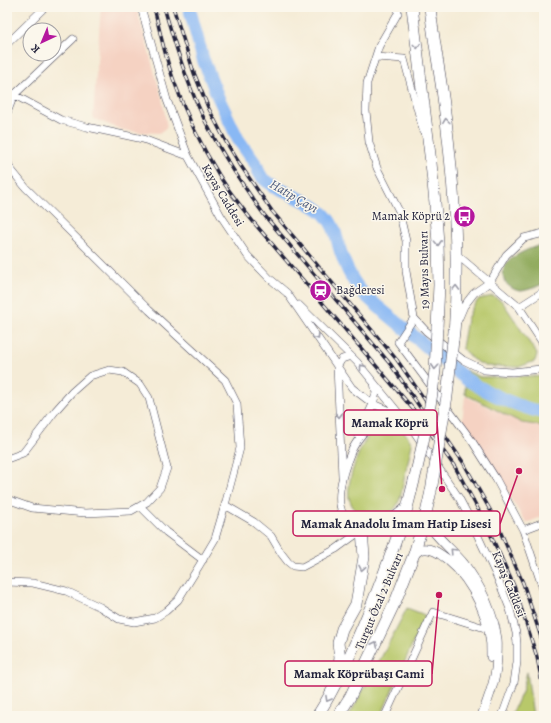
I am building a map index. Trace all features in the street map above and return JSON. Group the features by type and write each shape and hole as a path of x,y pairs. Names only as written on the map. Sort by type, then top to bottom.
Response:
{"highway":[{"name":"19 Mayıs Bulvarı","path":"407,508 420,459 435,370 439,285 437,236 431,163 412,7"},
{"path":"430,7 443,97 452,177 456,254 456,324"},
{"path":"432,24 438,7"},
{"name":"Turgut Özal 2 Bulvarı","path":"338,716 350,697 396,600 414,554 431,491 447,396 456,324"},
{"path":"336,684 340,658 338,643 342,630 356,604 364,556 362,530 377,529 407,508"},
{"name":"Turgut Özal 2 Bulvarı","path":"317,716 336,684 360,633 382,579 407,508"}],"main road":[{"path":"426,513 431,525 441,540 458,557 473,578 486,602 494,623 498,650 496,670 490,695 482,716"},
{"path":"414,554 422,549 432,550 442,555 453,564 460,571 474,591 485,617 491,648 490,668 484,692 475,716"}],"street":[{"path":"7,44 45,7"},
{"name":"Kayaş Caddesi","path":"141,7 167,100 188,156 221,216 247,255 269,278 287,293 352,388 373,404 404,419 459,498 497,577 510,609 516,633 517,662 514,683 502,716"},
{"path":"398,7 398,13 379,46 367,82 366,111 370,142 377,168 399,211 406,241 406,271 414,318 426,331 464,360 484,370 512,372 544,368"},
{"path":"7,113 14,95 73,39"},
{"path":"376,57 404,59 431,163"},
{"path":"7,91 61,120 143,139 188,156"},
{"path":"7,157 9,167 26,188 149,310 225,380 237,404 240,448 215,539 178,600 166,611 155,618 134,622 119,619 100,607 66,591 33,583 7,582"},
{"path":"456,324 464,306 474,293 490,282 506,255 524,238 544,233"},
{"path":"456,254 519,307 544,345"},
{"path":"519,307 544,291"},
{"path":"287,293 357,362 404,419"},
{"path":"414,318 398,342 472,441 496,479 523,530 544,592"},
{"path":"342,480 337,367 342,359 351,356"},
{"path":"7,459 24,453 56,410 72,392 90,376 109,370 123,372 140,384 149,398 167,468 160,488 147,502 131,511 85,513 32,508 7,499"},
{"path":"225,505 254,522 271,536 281,553 292,566 302,567 336,549 362,530 349,522 342,511 339,496 342,480 352,451 373,404 376,393 374,383"},
{"path":"352,451 369,426 381,416 395,414"},
{"path":"140,506 166,532 203,560"},
{"path":"523,530 544,522"},
{"path":"385,716 433,612 488,629"}],"shaded area":[{"path":"101,7 136,7 162,98 167,127 159,133 123,130 94,119"},
{"path":"465,396 522,423 544,426 544,516 526,523 462,422"}],"green space":[{"path":"544,244 544,283 521,291 508,285 503,278 503,273 505,266 509,261 523,252"},
{"path":"493,296 502,301 537,354 535,361 519,367 485,366 472,359 462,348 467,319 472,308 479,299"},
{"path":"465,370 480,377 544,377 544,426 522,423 465,394"},
{"path":"389,421 403,430 412,444 401,494 396,507 385,514 369,516 354,509 350,501 349,486 357,457 365,441 375,428"},
{"path":"407,608 425,615 381,716 349,716 382,656"},
{"path":"527,672 533,716 511,716 522,692"}],"waterway":[{"name":"Hatip Çayı","path":"189,7 203,59 218,97 238,139 257,166 259,174 274,186 313,206 324,214 331,223 335,232 348,270 354,282 361,291 374,304 466,379 504,399 544,413"}],"railway":[{"path":"154,7 165,54 178,93 200,141 223,181 255,224 413,409 455,467 484,520 514,586 537,657 544,693"},
{"path":"164,7 189,85 214,138 230,165 265,216 391,365 437,432"},
{"path":"173,7 194,73 208,107 225,140 241,166 272,211 397,360 444,427"},
{"path":"436,423 463,462 493,515 523,583 544,646"}],"place":[{"name":"Mamak Köprü 2","path":"465,216"},
{"name":"Bağderesi","path":"321,290"},
{"name":"Mamak Anadolu İmam Hatip Lisesi","path":"519,471"},
{"name":"Mamak Köprü","path":"442,489"},
{"name":"Mamak Köprübaşı Cami","path":"439,595"}]}
